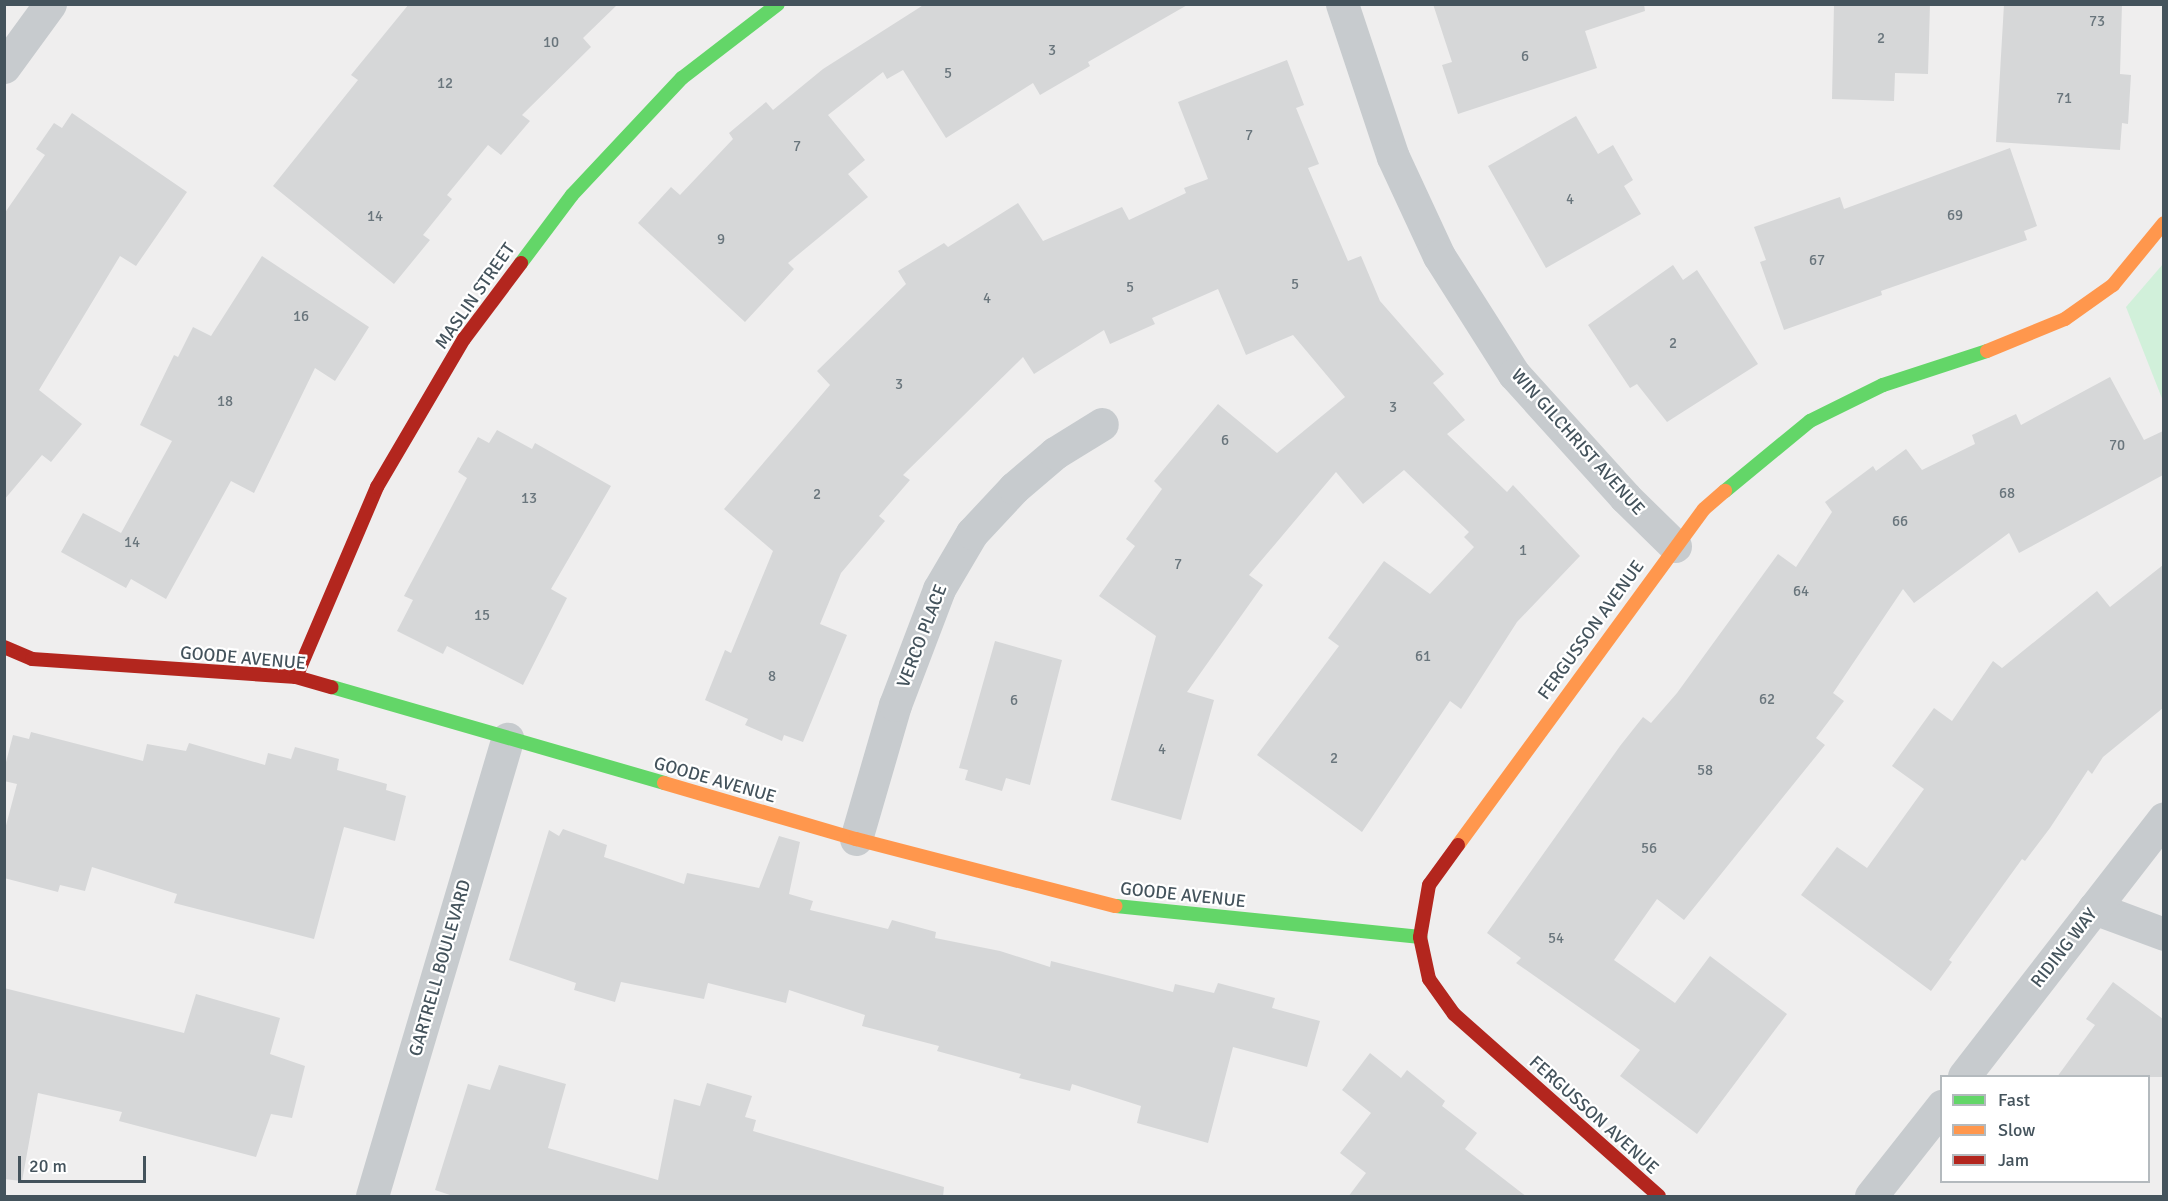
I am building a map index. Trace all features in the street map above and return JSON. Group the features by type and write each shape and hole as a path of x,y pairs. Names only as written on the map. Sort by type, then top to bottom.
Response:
{"street":[{"path":"4,67 50,4"},
{"name":"MASLIN STREET","path":"296,677 377,487 464,339 572,195 682,78 778,4"},
{"name":"WIN GILCHRIST AVENUE","path":"1342,4 1394,157 1439,256 1515,374 1625,497 1675,546"},
{"name":"FERGUSSON AVENUE","path":"1659,1197 1454,1014 1429,980 1420,937 1429,885 1704,509 1810,422 1883,385 1987,351 2065,319 2113,285 2163,224"},
{"name":"VERCO PLACE","path":"856,839 896,705 939,589 972,533 1014,488 1055,453 1102,424"},
{"name":"GOODE AVENUE","path":"4,647 32,659 296,677 856,839 1107,905 1420,937"},
{"name":"GARTRELL BOULEVARD","path":"372,1197 507,739"},
{"name":"RIDING WAY","path":"1966,1075 2163,818"},
{"path":"2094,908 2163,934"},
{"path":"1871,1197 1940,1107"}],"green space":[{"path":"2163,264 2163,401 2126,307"}],"building":[{"path":"409,4 618,4 583,38 591,47 522,115 530,121 501,155 488,145 447,195 452,199 423,235 430,240 394,284 273,186 358,80 351,75"},
{"path":"925,4 1189,4 1088,62 1090,66 1040,95 1033,83 946,138 903,70 887,79 883,72 828,115 865,160 848,174 868,197 788,263 794,269 745,322 638,223 671,187 680,195 733,139 729,133 766,102 773,110 823,69"},
{"path":"1433,4 1644,4 1645,11 1585,31 1597,68 1458,114 1442,65 1452,62"},
{"path":"1834,4 1930,4 1928,74 1895,73 1894,101 1832,99"},
{"path":"2004,4 2122,4 2120,74 2131,75 2128,124 2122,123 2120,150 1996,142"},
{"path":"1287,60 1304,105 1296,108 1319,164 1308,168 1348,261 1361,256 1380,301 1444,374 1433,383 1465,420 1447,434 1507,492 1513,485 1580,556 1517,622 1461,709 1450,701 1362,832 1257,755 1339,646 1328,638 1384,561 1430,594 1474,547 1464,537 1469,532 1404,470 1363,504 1336,472 1249,575 1263,585 1187,692 1214,700 1181,820 1111,800 1156,636 1099,596 1135,546 1126,539 1162,489 1154,481 1218,404 1277,453 1345,397 1293,335 1246,355 1218,289 1152,318 1155,324 1110,344 1104,330 1034,374 1023,357 903,475 910,480 879,516 885,521 841,573 820,624 847,635 803,742 784,735 782,741 745,725 748,719 705,700 725,650 731,653 773,551 724,509 830,385 817,371 906,284 898,271 944,243 948,247 1018,203 1043,241 1122,207 1129,220 1186,193 1184,188 1208,179 1178,102"},
{"path":"72,113 187,192 136,266 120,256 39,390 82,424 51,462 42,455 4,500 4,214 45,155 36,149 54,123 62,128"},
{"path":"1576,116 1598,154 1613,145 1633,180 1624,186 1641,214 1546,268 1488,166"},
{"path":"2010,148 2037,226 2024,231 2027,240 1881,291 1882,295 1784,330 1760,262 1766,260 1754,227 1840,197 1844,209"},
{"path":"262,256 369,327 335,381 315,368 254,493 231,481 166,599 131,579 126,588 61,552 83,513 121,533 172,441 140,425 174,355 178,357 193,327 211,336"},
{"path":"1673,265 1683,280 1697,270 1758,364 1667,422 1637,384 1630,388 1588,325"},
{"path":"2110,377 2144,440 2163,431 2163,475 2019,553 2009,533 1914,603 1903,589 1833,693 1844,701 1816,738 1825,745 1684,920 1657,899 1614,960 1675,1003 1710,956 1787,1014 1697,1134 1620,1076 1640,1050 1516,963 1521,958 1487,933 1620,746 1643,717 1651,723 1677,693 1778,554 1796,567 1832,512 1825,502 1873,466 1876,471 1906,449 1922,470 1975,444 1972,435 2016,414 2021,425"},
{"path":"497,430 532,449 535,443 611,486 551,589 567,598 523,685 447,646 443,654 397,631 413,600 404,596 467,478 458,472 478,437 489,443"},
{"path":"2163,565 2163,708 2103,757 2092,774 2088,770 2050,828 2025,861 2022,859 1949,960 1952,962 1931,991 1801,895 1837,847 1867,868 1924,789 1892,766 1934,708 1952,721 1993,661 2002,668 2097,591 2110,607"},
{"path":"995,641 1062,660 1030,785 1006,778 1002,791 965,780 968,770 959,768"},
{"path":"31,732 143,761 147,744 186,751 189,743 265,765 268,753 291,759 295,747 339,759 337,770 387,784 386,790 406,796 395,841 344,827 314,939 174,903 177,894 92,867 85,891 60,885 58,892 4,878 4,833 17,784 4,781 4,770 13,735 29,739"},
{"path":"563,829 607,845 604,857 684,884 687,873 759,888 779,836 800,842 789,894 813,901 810,910 888,929 892,920 936,932 935,938 1000,951 1050,967 1051,961 1173,992 1175,984 1214,993 1218,983 1275,998 1272,1008 1320,1021 1307,1067 1233,1047 1208,1143 1137,1123 1141,1106 1072,1084 1070,1091 1019,1078 1021,1074 937,1051 939,1046 862,1026 865,1015 789,990 786,1003 708,983 704,999 621,982 615,1002 574,990 576,983 509,960 549,830 559,836"},
{"path":"2113,982 2163,1019 2163,1077 2058,1075 2095,1025 2086,1019"},
{"path":"4,988 184,1033 196,994 280,1018 270,1054 305,1066 292,1118 271,1114 256,1157 119,1121 122,1112 38,1093 22,1181 4,1179"},
{"path":"1370,1053 1401,1078 1407,1070 1445,1101 1442,1106 1477,1133 1465,1149 1527,1197 1348,1197 1366,1173 1340,1153 1371,1113 1342,1090"},
{"path":"499,1065 566,1084 548,1148 658,1180 674,1099 700,1106 707,1083 752,1096 745,1117 756,1120 753,1131 944,1187 943,1197 456,1197 435,1190 468,1084 490,1090"}],"traffic: fast":[{"path":"521,263 572,195 682,78 778,4"},
{"path":"1725,491 1810,421 1883,385 1987,351"},
{"path":"332,687 664,783"},
{"path":"1116,906 1420,937"}],"traffic: slow":[{"path":"1987,351 2065,319 2113,285 2164,223"},
{"path":"1458,845 1704,509 1725,491"},
{"path":"664,783 856,839 1116,906"}],"traffic: jam":[{"path":"296,677 377,487 464,339 521,263"},
{"path":"4,647 32,659 296,677 332,687"},
{"path":"1458,845 1429,885 1420,937 1429,979 1454,1014 1659,1196"}]}
